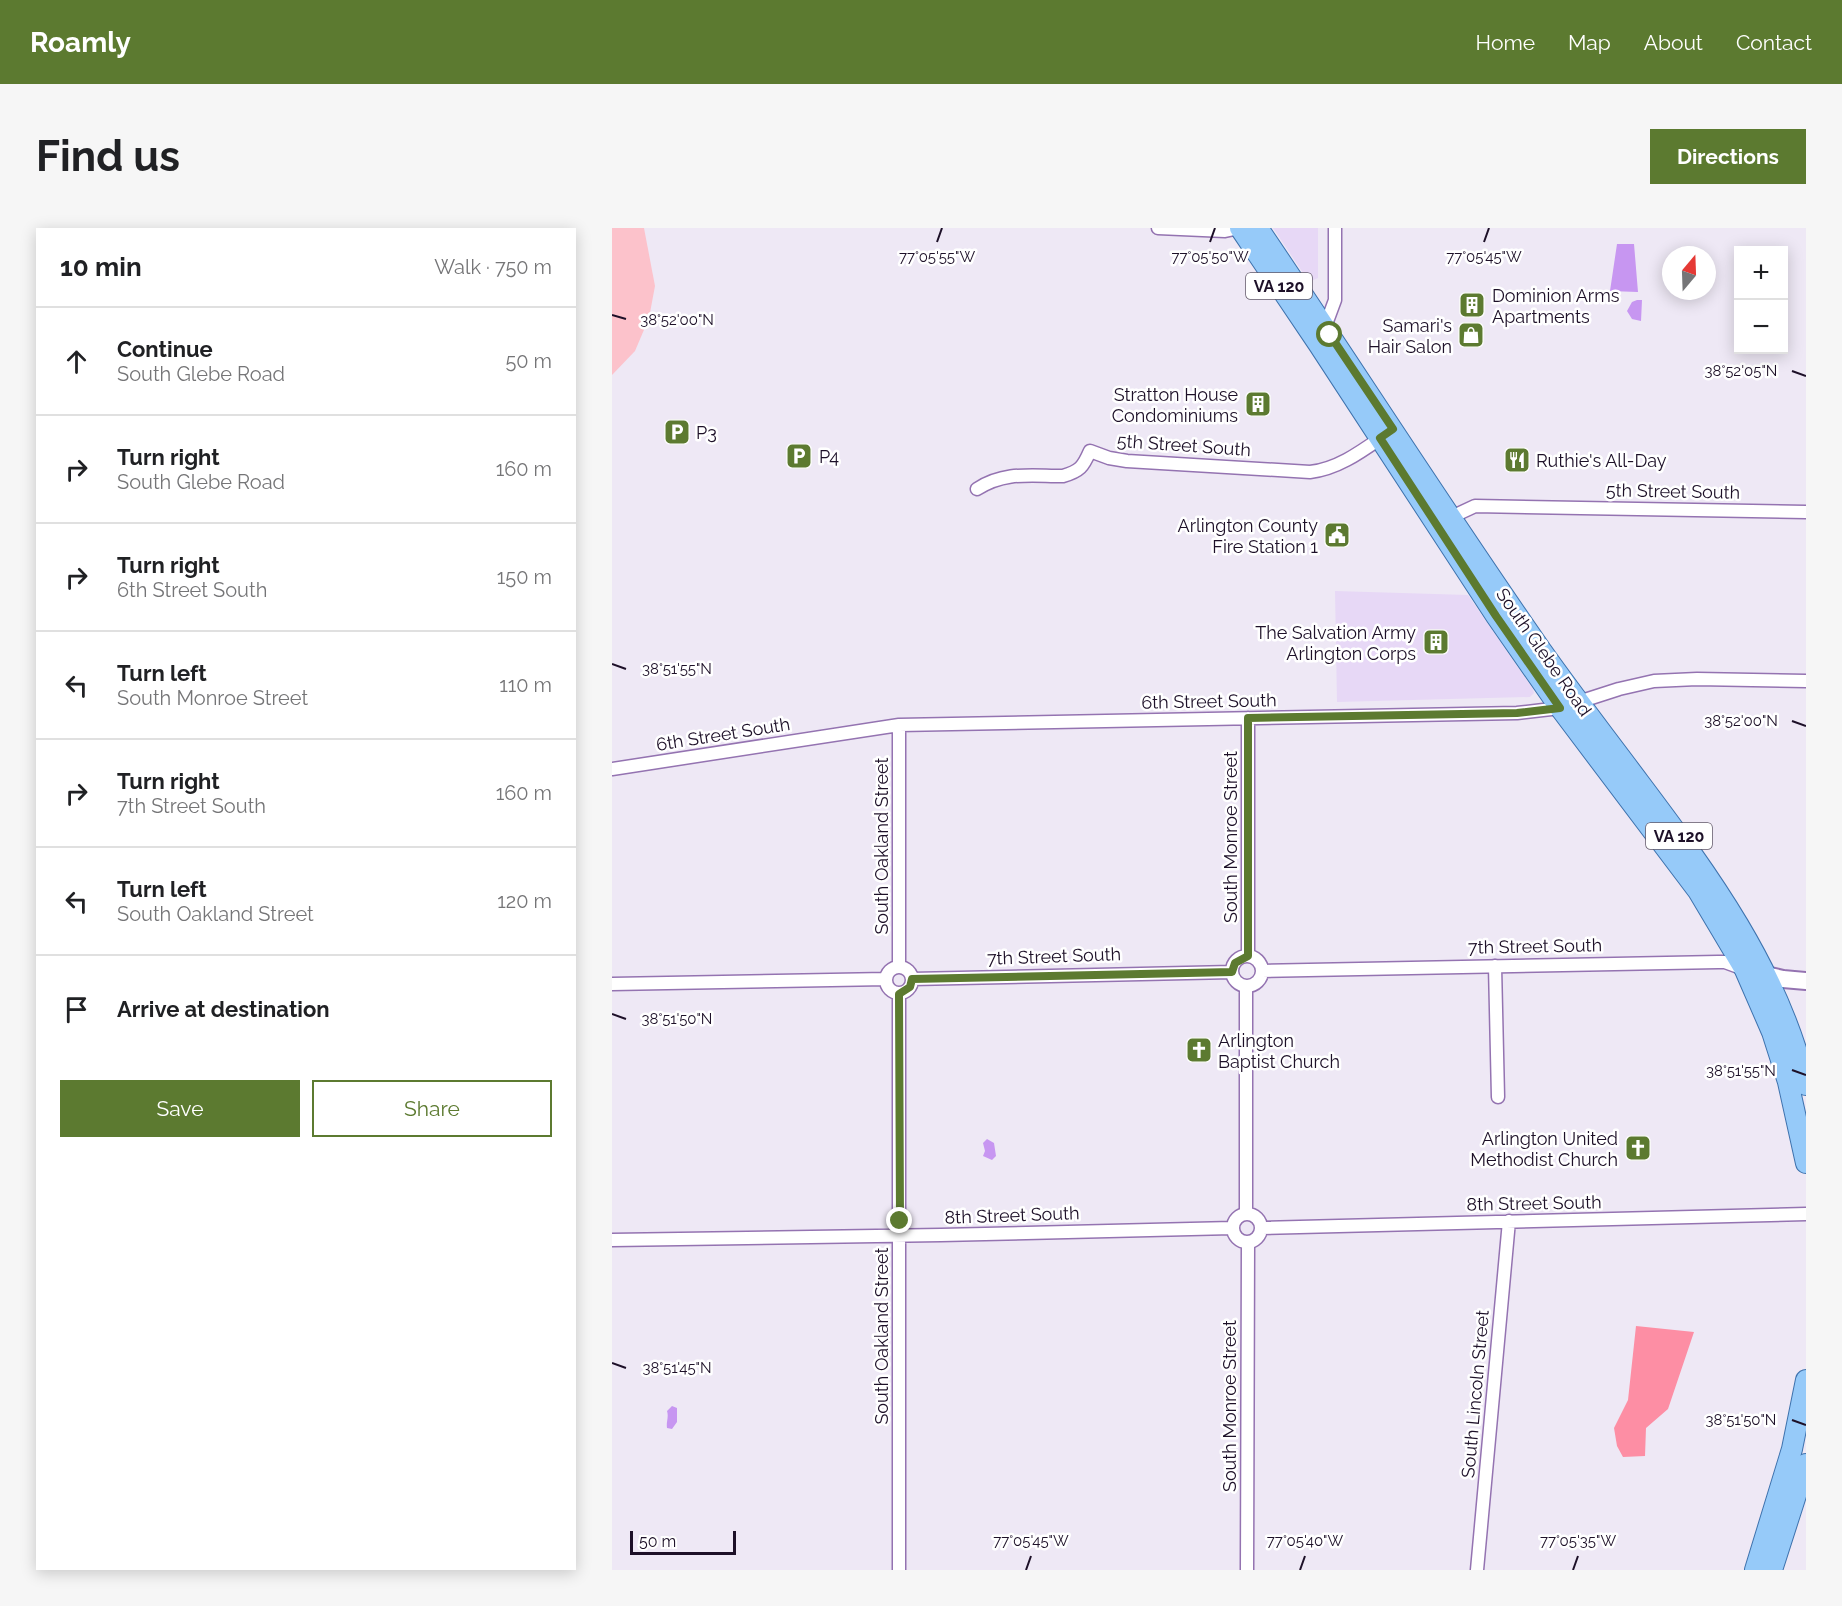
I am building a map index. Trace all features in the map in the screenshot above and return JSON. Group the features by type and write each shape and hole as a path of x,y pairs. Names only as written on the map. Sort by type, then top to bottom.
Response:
{"main road":[{"name":"South Glebe Road","path":"1240,228 1387,433"},
{"name":"South Glebe Road","path":"1258,228 1325,327 1387,433 1444,521 1496,616 1714,885 1758,956 1787,1026 1806,1085"},
{"name":"South Glebe Road","path":"1570,706 1698,891 1745,970 1772,1032 1788,1082 1806,1163"},
{"path":"1755,1570 1792,1449 1806,1380"},
{"path":"1772,1570 1806,1464"}],"street":[{"path":"1158,228 1225,231 1240,228"},
{"path":"1325,327 1335,300 1335,228"},
{"name":"5th Street South","path":"977,489 991,480 1002,477 1063,476 1073,473 1083,466 1090,451 1109,458 1127,461 1310,472 1325,470 1387,433"},
{"name":"5th Street South","path":"1444,521 1475,506 1806,512"},
{"name":"6th Street South","path":"612,769 898,725 1517,713 1570,706 1619,689 1654,681 1697,679 1806,681"},
{"name":"South Monroe Street","path":"1248,718 1248,956"},
{"name":"South Oakland Street","path":"898,725 899,966"},
{"path":"1248,956 1259,963 1262,971 1255,984 1246,986 1238,983 1232,972 1235,963 1248,956"},
{"name":"7th Street South","path":"1262,971 1725,962 1767,976 1806,981"},
{"path":"899,966 910,972 912,979 910,987 899,994 888,987 886,979 891,969 899,966"},
{"path":"1495,966 1498,1098"},
{"name":"7th Street South","path":"912,979 1232,972"},
{"path":"612,984 886,979"},
{"path":"1246,986 1246,1213"},
{"name":"South Oakland Street","path":"899,994 899,1570"},
{"path":"1246,1213 1255,1216 1262,1228 1255,1239 1243,1242 1235,1237 1232,1228 1234,1220 1246,1213"},
{"name":"8th Street South","path":"1262,1228 1806,1214"},
{"name":"South Lincoln Street","path":"1478,1570 1509,1221"},
{"name":"8th Street South","path":"612,1240 1232,1228"},
{"name":"South Monroe Street","path":"1247,1570 1248,1242"}],"shaded area":[{"path":"612,228 644,228 655,286 649,318 635,351 612,375"},
{"path":"1273,228 1318,228 1318,278 1309,282"},
{"path":"1617,244 1634,244 1638,292 1610,291"},
{"path":"1642,300 1641,321 1632,319 1627,311 1632,302"},
{"path":"1335,591 1468,595 1534,693 1530,697 1337,702"},
{"path":"987,1139 994,1143 996,1156 992,1160 983,1156 985,1151 983,1143"},
{"path":"1636,1326 1694,1332 1668,1409 1646,1428 1645,1456 1623,1457 1617,1446 1614,1428 1628,1400"},
{"path":"672,1406 677,1408 677,1422 672,1429 667,1428 667,1411"}],"place":[{"name":"Dominion Arms Apartments","path":"1472,305"},
{"name":"Samari's Hair Salon","path":"1471,335"},
{"name":"Stratton House Condominiums","path":"1258,404"},
{"name":"P3","path":"677,432"},
{"name":"P4","path":"799,456"},
{"name":"Ruthie's All-Day","path":"1517,460"},
{"name":"Arlington County Fire Station 1","path":"1337,535"},
{"name":"The Salvation Army Arlington Corps","path":"1436,642"},
{"name":"Arlington Baptist Church","path":"1199,1050"},
{"name":"Arlington United Methodist Church","path":"1638,1148"}],"route":[{"path":"900,1221 899,994 910,987 912,979 1232,972 1239,959 1248,956 1248,718 1517,713 1560,708 1496,616 1380,438 1393,429 1330,335"}]}
